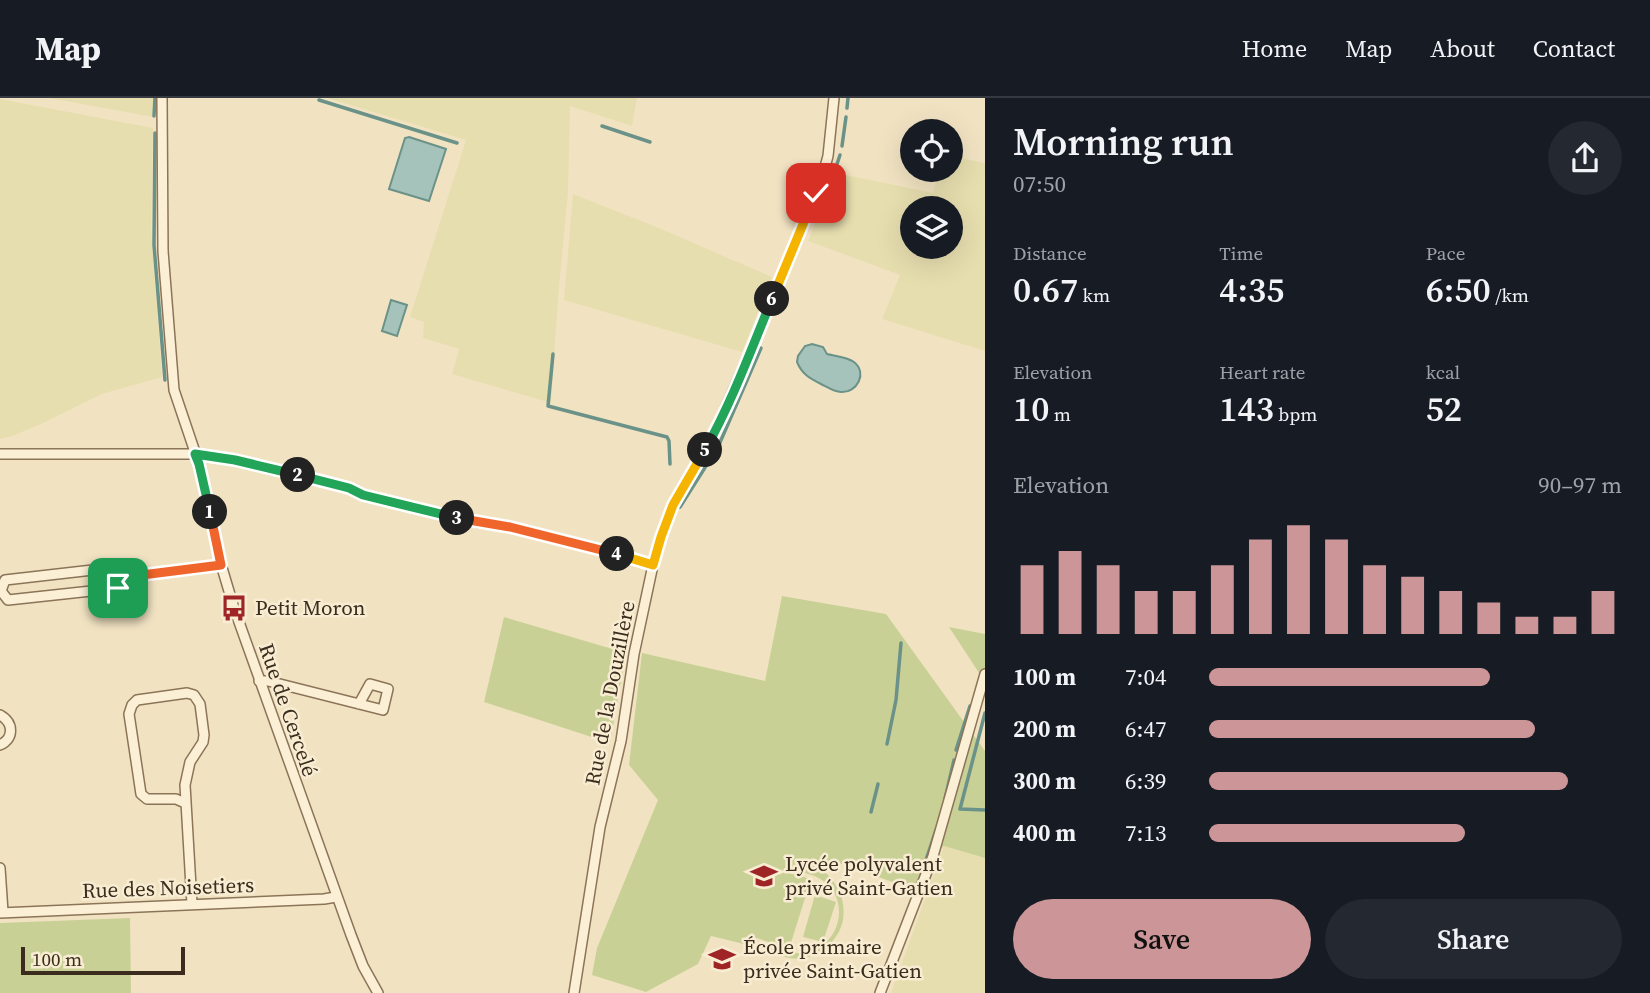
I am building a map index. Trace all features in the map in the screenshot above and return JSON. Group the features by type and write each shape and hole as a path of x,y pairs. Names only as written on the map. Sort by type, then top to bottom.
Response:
{"street":[{"name":"Rue de Cercelé","path":"162,98 163,251 174,390 204,486 221,565 259,681 336,897 358,953 378,993"},
{"name":"Rue de la Douzillère","path":"574,993 600,827 621,741 629,683 661,537 673,505 714,434 820,185 828,156 834,98"},
{"path":"0,454 195,454 235,460 349,488 363,495 468,521 510,527 653,565"},
{"path":"126,577 119,567 5,580 1,591 8,600 118,588 126,577 221,565"},
{"path":"880,993 933,856 985,674"},
{"path":"259,681 359,704"},
{"path":"185,803 176,799 147,799 141,794 129,714 137,700 183,693 194,695 199,701 204,739 193,754 184,786 192,904"},
{"path":"0,715 7,720 11,730 7,741 0,745"},
{"path":"0,868 2,913"},
{"name":"Rue des Noisetiers","path":"2,913 336,897"}],"shaded area":[{"path":"49,98 154,98 153,117"},
{"path":"327,98 637,98 632,126 570,106 568,192 551,403 452,374 459,349 423,338 424,322 410,317 466,140"},
{"path":"0,99 153,128 151,230 162,377 102,394 41,424 0,439"},
{"path":"963,159 985,163 985,351 882,319 900,275 808,241 836,173 933,193 936,182 963,182"},
{"path":"573,194 772,277 742,352 564,300"},
{"path":"944,846 985,858 985,993 891,993"}],"green space":[{"path":"782,596 886,614 985,751 985,858 944,846 925,863 915,890 833,861 824,871 840,893 843,905 841,928 831,943 808,957 787,957 711,936 698,964 646,992 592,975 597,948 658,800 629,765 642,653 765,681","holes":["792,869 819,878 827,884 838,902 839,913 833,933 818,948 802,953 781,951 755,942 757,938 789,949 811,879 782,871"]},
{"path":"504,617 626,653 610,743 484,702"},
{"path":"949,627 985,634 985,682"},
{"path":"815,895 836,902 823,942 803,937"},
{"path":"130,918 131,993 0,993 0,923"}],"water":[{"path":"405,138 446,149 429,201 389,189"},
{"path":"391,300 407,305 397,336 382,331"},
{"path":"812,344 823,347 827,354 854,362 860,371 856,386 847,391 836,391 804,373 797,362 798,356 805,346"}],"waterway":[{"path":"154,116 155,98"},
{"path":"847,108 848,98"},
{"path":"319,100 457,143"},
{"path":"842,146 846,117"},
{"path":"602,126 650,142"},
{"path":"155,133 154,245 165,380"},
{"path":"834,173 840,155"},
{"path":"680,507 718,447 761,348"},
{"path":"553,354 548,406 667,437 670,464"},
{"path":"887,744 896,700 901,643"},
{"path":"956,750 970,706"},
{"path":"985,713 960,809 985,810"},
{"path":"945,799 954,760"},
{"path":"871,812 878,784"},
{"path":"923,869 936,830"}],"place":[{"name":"Petit Moron","path":"234,608"},
{"name":"Lycée polyvalent privé Saint-Gatien","path":"764,876"},
{"name":"École primaire privée Saint-Gatien","path":"722,959"}],"route":[{"path":"118,588 126,577 221,565 195,454 235,460 349,488 363,495 468,521 510,527 653,565 673,505 714,434 816,193"}]}
